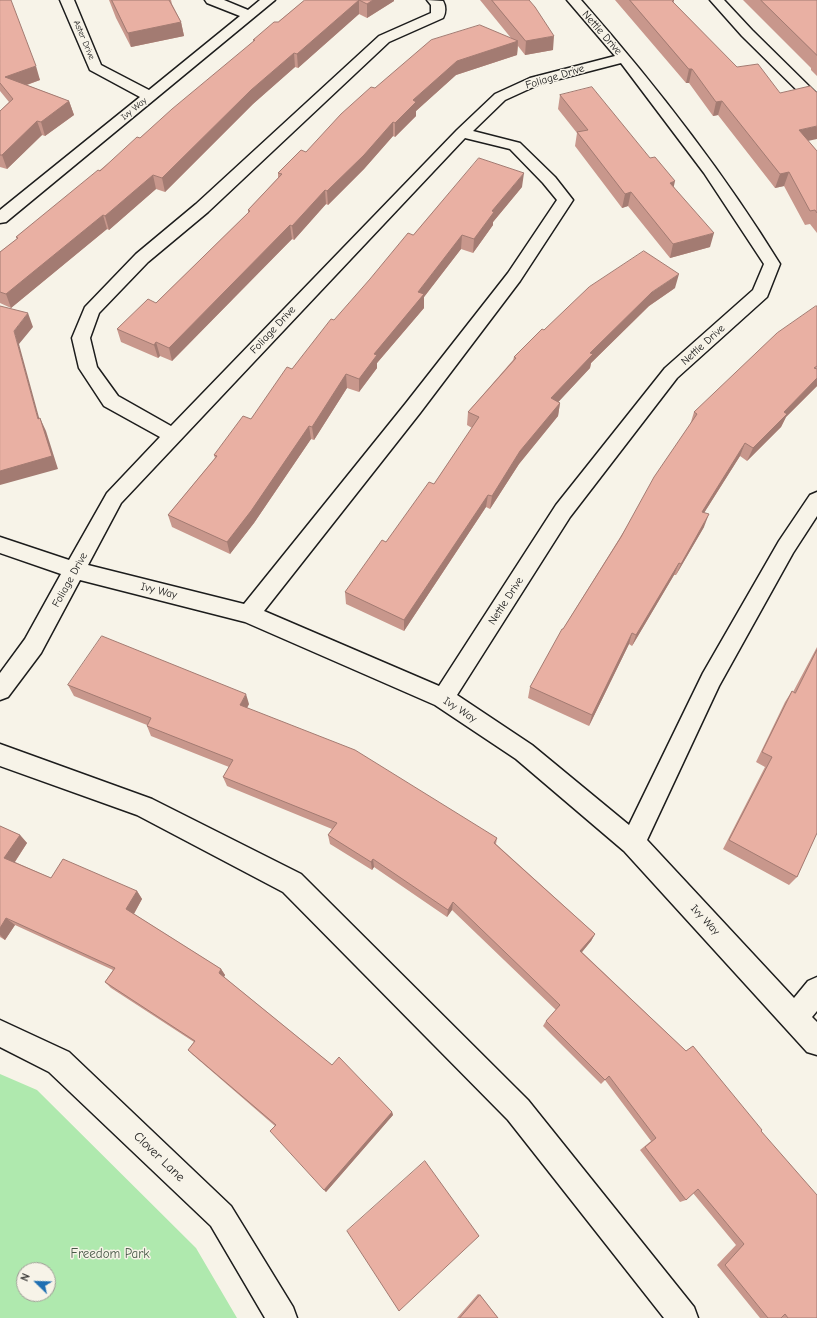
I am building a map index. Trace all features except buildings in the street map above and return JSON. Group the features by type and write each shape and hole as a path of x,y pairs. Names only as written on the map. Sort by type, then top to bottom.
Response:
{"street":[{"name":"Aster Drive","path":"67,0 95,67 150,96"},
{"path":"212,0 249,16"},
{"name":"Ivy Way","path":"0,218 268,0"},
{"path":"173,436 111,401 88,368 81,338 91,311 142,258 202,208 384,39 426,23 438,16 438,4 434,0"},
{"name":"Nettle Drive","path":"443,698 563,511 671,373 761,293 772,264 710,170 624,58 574,0"},
{"path":"717,0 747,33 817,102"},
{"name":"Foliage Drive","path":"0,690 33,646 76,571 114,498 462,133 500,97 535,81 624,58"},
{"path":"249,614 413,408 514,276 565,200 549,180 514,146 462,133"},
{"path":"633,842 711,680 786,547 817,500"},
{"name":"Ivy Way","path":"0,545 76,571 249,614 443,698 524,752 633,842 817,1042"},
{"path":"0,755 144,807 292,883 518,1110 683,1318"},
{"path":"795,1017 817,990"},
{"name":"Clover Lane","path":"0,1033 59,1062 221,1216 282,1318"}],"green space":[{"name":"Freedom Park","path":"0,1074 37,1090 196,1248 237,1318 0,1318"}]}
